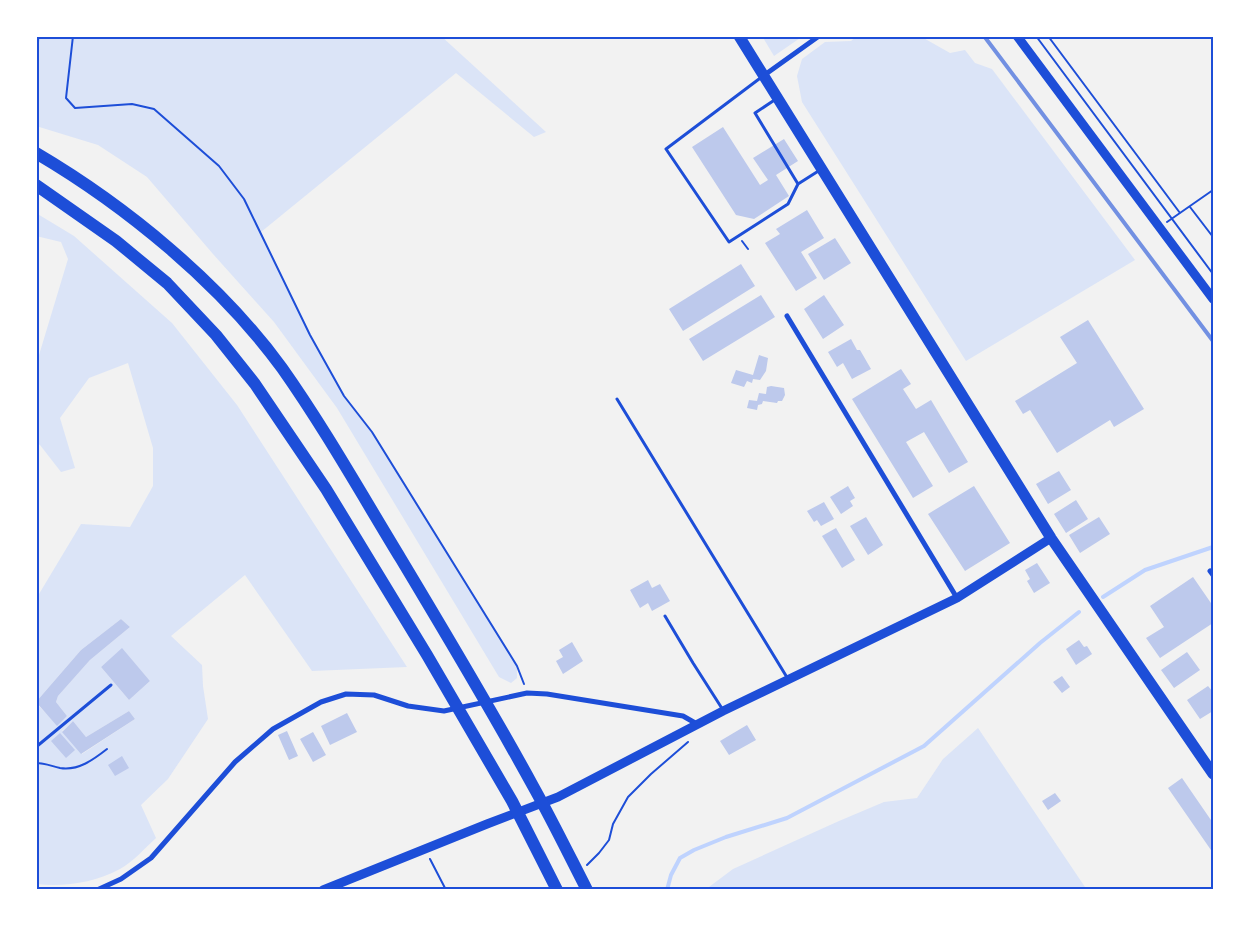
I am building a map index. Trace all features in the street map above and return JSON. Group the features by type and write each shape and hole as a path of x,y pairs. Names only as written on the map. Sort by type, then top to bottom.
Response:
{"highway":[{"path":"36,153 65,170 124,211 193,269 239,316 280,366 317,419 455,648 534,788 587,890"},
{"path":"36,185 116,241 167,283 216,335 255,384 336,505 427,655 512,801 557,890"}],"main road":[{"path":"739,36 1051,538 1213,774"}],"street":[{"path":"763,76 819,36"},
{"path":"1017,36 1213,299"},
{"path":"787,316 957,598"},
{"path":"323,890 558,797 696,724 957,598 1051,538"},
{"path":"97,890 121,879 151,858 235,762 273,729 321,702 346,694 374,695 408,706 444,711 527,693 547,694 683,716 696,724"}],"lane":[{"path":"763,76 666,148 729,242 788,204 798,184 821,170"},
{"path":"777,98 755,113 798,184"},
{"path":"616,398 789,679"},
{"path":"665,616 692,664 723,711"},
{"path":"36,747 111,685"}],"path":[{"path":"73,36 66,98 75,108 132,104 154,109 219,166 244,199 310,335 344,396 372,432 462,574 517,666 527,693"},
{"path":"1036,36 1213,274"},
{"path":"1048,36 1180,213"},
{"path":"1159,228 1213,190"},
{"path":"1190,206 1213,237"},
{"path":"582,870 599,854 609,840 613,824 628,797 689,741 696,724"},
{"path":"36,763 70,769 94,759 107,749"},
{"path":"433,865 446,890"}],"shaded area":[{"path":"36,36 441,36 546,132 534,137 456,73 261,232 310,335 344,396 372,432 517,666 517,678 511,683 499,677 337,408 274,322 147,177 98,145 36,126"},
{"path":"762,36 803,36 774,56"},
{"path":"857,36 920,36 950,53 965,50 975,63 992,69 1135,260 966,361 802,102 797,76 802,59 825,42 851,41"},
{"path":"36,213 74,236 172,323 237,405 407,667 312,671 245,575 171,636 202,665 208,719 168,779 141,805 156,838 134,859 110,874 89,881 58,885 36,884 36,703 57,725 67,716 56,702 58,696 90,660 130,627 121,619 81,650 36,702 36,599 81,524 130,527 153,486 153,448 128,363 89,378 60,418 75,468 61,472 40,445 36,443 36,365 68,259 61,242 36,236","holes":["122,649 150,681 129,700 101,667","129,711 135,719 82,754 62,731 73,721 86,737"]},
{"path":"978,728 1087,890 705,890 733,869 839,821 884,802 917,798 943,759"}],"building":[{"path":"723,127 760,185 768,180 753,158 784,139 798,161 776,175 789,196 754,219 736,215 692,147"},
{"path":"807,210 824,238 801,252 817,278 796,291 765,243 780,234 776,229"},
{"path":"835,238 851,263 824,280 808,254"},
{"path":"741,264 755,286 683,331 669,309"},
{"path":"761,295 775,317 703,361 689,339"},
{"path":"824,295 844,325 823,339 804,309"},
{"path":"1088,320 1144,409 1114,427 1110,420 1057,453 1030,410 1023,414 1015,401 1077,363 1060,337"},
{"path":"851,339 871,369 852,379 843,363 837,367 828,352"},
{"path":"759,355 768,358 766,371 760,380 753,379 752,383 747,381 744,387 731,383 736,370 753,375"},
{"path":"901,369 911,384 903,389 916,409 931,400 968,462 949,473 924,432 906,442 933,486 913,498 852,399"},
{"path":"767,387 784,388 785,395 782,401 777,403 763,401 762,404 758,405 757,410 747,408 749,400 757,401 759,393 766,394"},
{"path":"1059,471 1071,490 1048,504 1036,484"},
{"path":"848,486 855,498 850,501 853,506 841,514 830,497"},
{"path":"974,486 1010,543 965,571 928,514"},
{"path":"1076,500 1088,519 1066,533 1054,514"},
{"path":"824,502 834,519 821,526 817,520 814,522 807,511"},
{"path":"866,517 883,545 868,555 850,526"},
{"path":"1099,517 1110,534 1080,553 1069,535"},
{"path":"836,528 855,560 842,568 822,536"},
{"path":"1037,563 1050,583 1034,593 1027,581 1030,579 1025,570"},
{"path":"1193,577 1213,606 1213,623 1160,658 1146,638 1164,627 1150,606"},
{"path":"648,580 652,588 660,584 670,601 652,611 648,603 640,608 630,590"},
{"path":"121,619 130,627 90,660 58,696 56,702 67,716 57,726 36,702 81,650"},
{"path":"1079,640 1084,647 1087,646 1092,654 1076,665 1066,649"},
{"path":"572,642 583,661 563,674 556,661 563,657 559,650"},
{"path":"122,648 150,681 129,700 101,667"},
{"path":"1187,652 1200,670 1174,688 1161,670"},
{"path":"1062,676 1070,687 1062,693 1053,682"},
{"path":"1208,686 1213,692 1213,711 1200,719 1187,700"},
{"path":"129,711 135,719 81,754 62,732 73,721 86,737"},
{"path":"347,713 357,732 330,745 321,726"},
{"path":"747,725 756,740 729,755 720,741"},
{"path":"287,731 298,756 289,760 278,735"},
{"path":"313,732 326,755 313,762 300,739"},
{"path":"60,733 75,750 66,758 51,741"},
{"path":"122,756 129,768 115,776 108,765"},
{"path":"1182,778 1213,823 1213,853 1168,788"},
{"path":"1055,793 1061,801 1048,810 1042,801"}],"waterway":[{"path":"36,45 39,36"},
{"path":"1103,597 1145,570 1213,547"},
{"path":"667,890 671,875 680,858 694,850 726,837 787,818 924,746 1040,643 1079,612"}],"railway":[{"path":"984,36 1213,341"}]}
